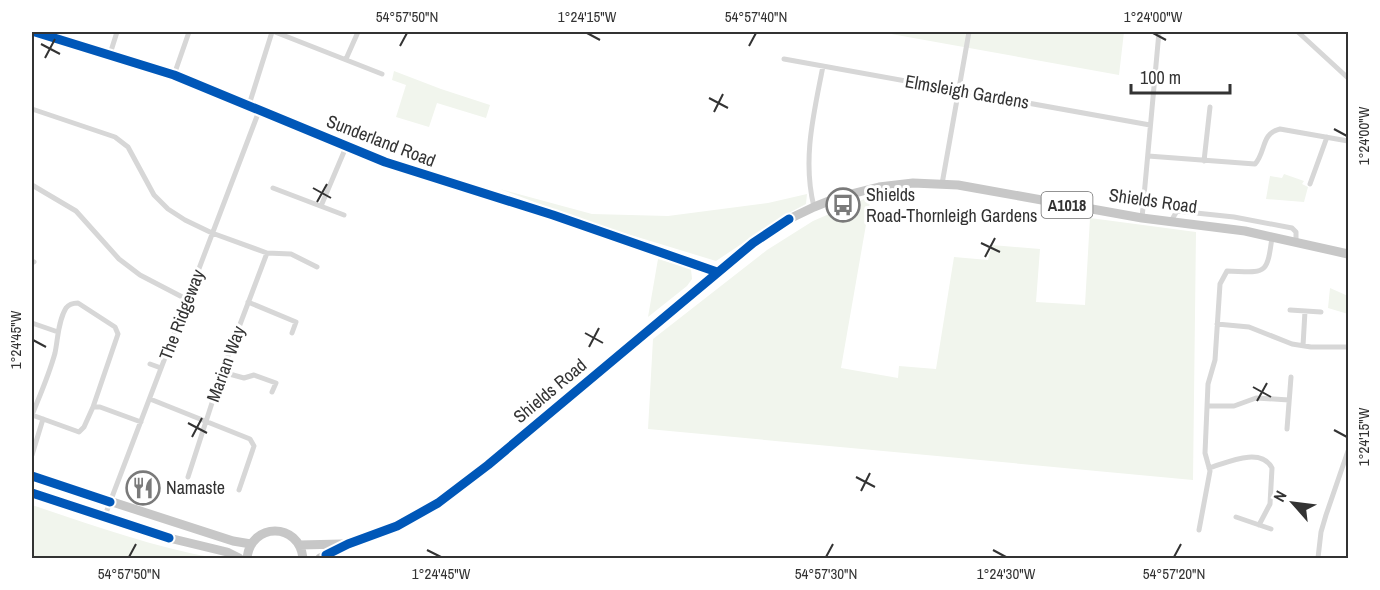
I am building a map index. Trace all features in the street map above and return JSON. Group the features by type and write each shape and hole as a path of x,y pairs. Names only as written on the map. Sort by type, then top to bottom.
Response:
{"highway":[{"name":"Shields Road","path":"320,558 348,544 397,526 438,503 488,465 753,243 789,219 839,197 879,187 913,183 942,184 1142,218 1245,231 1348,254"},
{"path":"32,476 233,541 251,544 247,558"},
{"path":"32,493 104,518 169,538 227,552 240,558"},
{"name":"A1018","path":"251,544 266,532 276,531 285,532 299,545"},
{"name":"Shields Road","path":"299,545 348,544"},
{"path":"299,545 303,558"}],"street":[{"name":"Sunderland Road","path":"35,32 174,75 346,147 424,176 553,216 717,272"},
{"path":"110,54 117,32"},
{"path":"174,75 189,32"},
{"path":"249,105 273,32 382,74"},
{"path":"346,60 358,32"},
{"path":"942,184 969,32"},
{"path":"1142,218 1158,32"},
{"path":"1298,32 1348,78"},
{"name":"Elmsleigh Gardens","path":"784,59 1150,125"},
{"path":"814,207 808,174 808,153 823,66"},
{"path":"1204,161 1210,107"},
{"path":"32,109 115,137 128,147 154,195 168,209 185,220 212,233 267,253 291,254 317,267"},
{"name":"The Ridgeway","path":"104,518 259,111"},
{"path":"1148,156 1255,164 1267,136 1274,130 1280,129 1348,141"},
{"path":"1310,184 1328,137"},
{"path":"321,206 346,147"},
{"path":"32,185 76,211 119,259 140,275 188,300"},
{"path":"273,188 344,215"},
{"path":"1171,221 1177,211 1234,217 1292,228 1296,232 1296,242"},
{"path":"1199,530 1208,489 1209,468 1205,453 1208,384 1215,360 1220,284 1227,271 1259,272 1265,268 1268,263 1272,237"},
{"name":"Marian Way","path":"188,477 222,372 267,253"},
{"path":"248,302 296,322 292,333"},
{"path":"72,303 78,303 115,327 118,334 93,407 84,427 79,432 32,415 50,370 58,332 66,308 72,303"},
{"path":"1290,310 1322,312"},
{"path":"1303,346 1305,311"},
{"path":"32,323 58,332"},
{"path":"1217,324 1249,327 1292,344 1348,348"},
{"path":"150,364 161,368"},
{"path":"222,372 244,378 254,375 269,380 276,383 272,392"},
{"path":"1287,429 1290,377"},
{"path":"1207,406 1234,406 1256,398 1289,400"},
{"path":"150,399 250,439 254,446 239,489"},
{"path":"93,407 100,407 141,422"},
{"path":"32,455 43,420"},
{"path":"1318,558 1321,532 1348,451"},
{"path":"1209,468 1246,458 1260,458 1270,463 1272,468 1270,504 1259,525"},
{"path":"1236,517 1271,529"}],"shaded area":[{"path":"880,32 1124,32 1119,75"},
{"path":"394,71 490,105 486,118 437,103 429,127 396,117 406,85 392,80"},
{"path":"1284,174 1304,181 1302,184 1308,187 1304,202 1266,199 1270,176 1282,178"},
{"path":"500,189 592,214 668,216 768,203 807,194 806,204 785,215 716,261 585,221"},
{"path":"871,196 841,368 898,378 899,366 936,369 954,257 988,260 992,245 1040,249 1036,302 1085,305 1090,218 1196,232 1193,480 648,429 653,339 767,250 813,221"},
{"path":"658,259 691,269 692,279 687,286 648,317"},
{"path":"1330,288 1348,296 1348,314 1328,308"},
{"path":"32,505 146,542 215,558 32,558"}],"cycle path":[{"path":"35,32 174,75 385,162 553,215 717,272"},
{"path":"326,555 348,544 397,526 438,503 488,465 753,243 789,219"},
{"path":"32,476 110,502"},
{"path":"32,493 169,538"}],"place":[{"name":"Shields Road-Thornleigh Gardens","path":"843,205"},
{"name":"Namaste","path":"143,488"}]}
